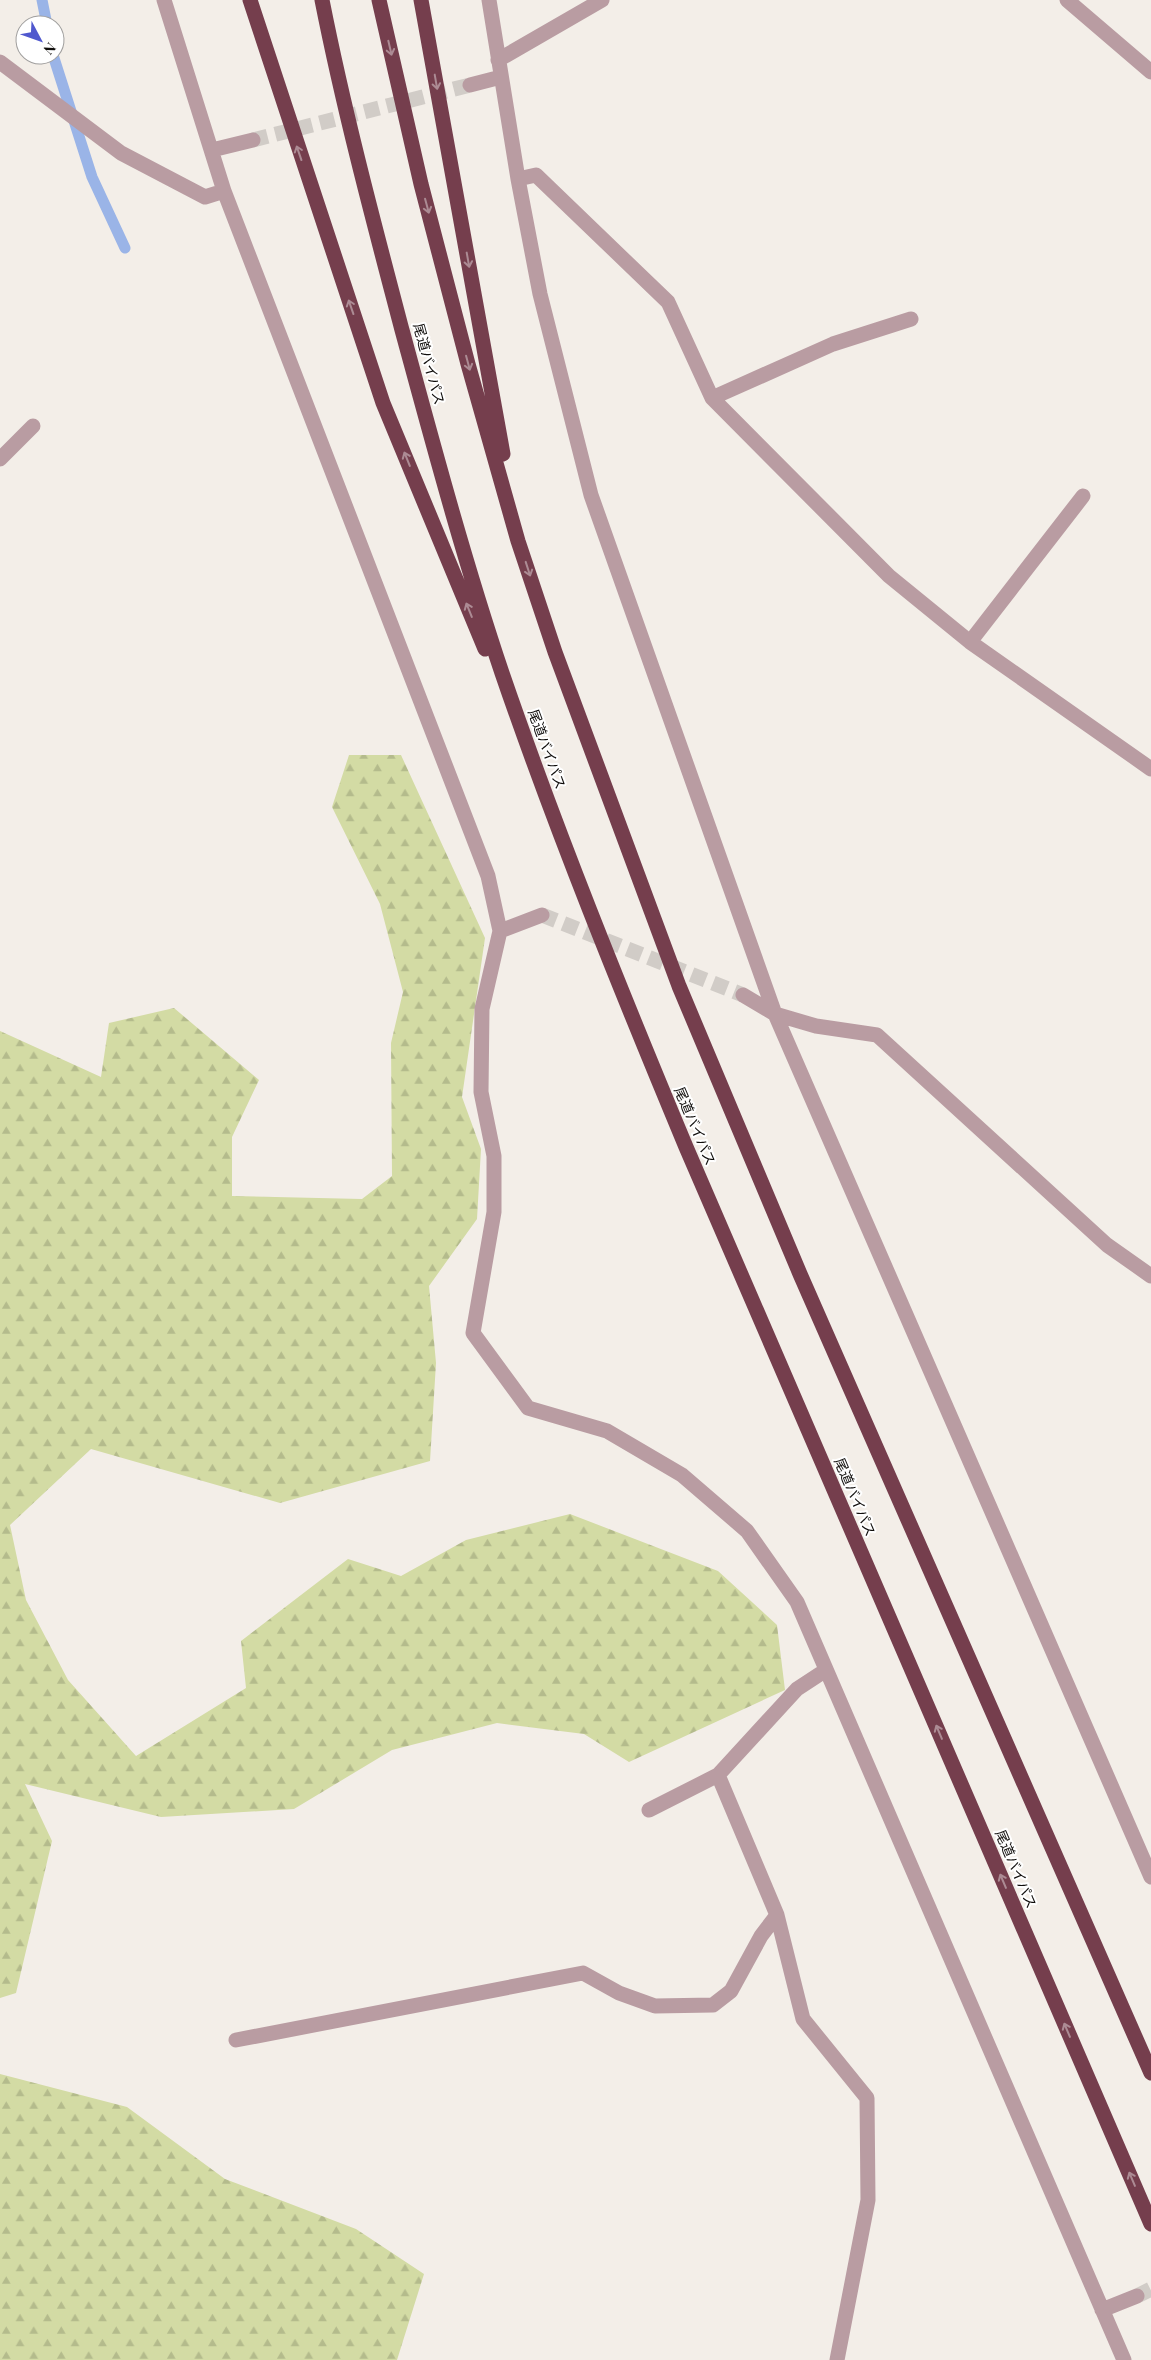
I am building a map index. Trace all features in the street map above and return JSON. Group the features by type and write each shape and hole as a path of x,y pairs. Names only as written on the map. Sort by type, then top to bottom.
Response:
{"highway":[{"path":"250,0 384,402 561,833"},
{"name":"尾道バイパス","path":"322,0 369,203 464,552 502,673 561,833 627,1006 686,1147 1151,2224"},
{"path":"379,0 421,184 468,364 518,542 555,652 683,995 800,1274 1151,2073"},
{"path":"421,0 518,542"}],"street":[{"path":"164,0 224,191 488,876 500,931 482,1009 481,1092 494,1156 494,1212 473,1333 528,1408 607,1431 682,1475 747,1531 797,1602 1124,2360"},
{"path":"489,0 518,179 540,294 591,495 775,1014 1151,1877"},
{"path":"498,60 602,0"},
{"path":"1067,0 1151,72"},
{"path":"0,62 121,154 205,197 224,191"},
{"path":"470,85 501,77"},
{"path":"212,150 253,140"},
{"path":"518,179 536,175 668,302 712,398 889,576 970,642 1151,769"},
{"path":"712,398 833,344 911,319"},
{"path":"0,459 33,426"},
{"path":"970,642 1083,496"},
{"path":"500,931 542,915"},
{"path":"743,995 775,1014 816,1026 877,1034 1107,1245 1151,1276"},
{"path":"649,1810 718,1775 797,1688 826,1670"},
{"path":"718,1775 777,1914 803,2019 867,2098 868,2200 837,2360"},
{"path":"236,2040 583,1973 619,1993 655,2006 713,2005 731,1991 761,1936 777,1914"},
{"path":"1102,2310 1137,2296"}],"green space":[{"path":"349,755 401,755 485,938 462,1097 481,1149 477,1219 429,1286 436,1363 430,1461 280,1503 91,1449 10,1525 26,1600 68,1680 136,1756 246,1688 241,1641 348,1559 401,1576 466,1540 570,1514 718,1571 777,1625 785,1690 629,1762 584,1734 497,1723 392,1750 294,1809 161,1817 25,1784 52,1841 16,1993 0,1998 0,1031 101,1077 109,1023 174,1008 259,1080 232,1137 232,1196 362,1199 392,1176 391,1043 403,992 380,904 332,807"},
{"path":"0,2074 127,2107 225,2179 356,2229 424,2274 397,2360 0,2360"}],"waterway":[{"path":"42,0 45,15"},
{"path":"56,65 92,177 125,248"}],"tunnel":[{"path":"253,140 470,85"},
{"path":"542,915 743,995"},
{"path":"1137,2296 1151,2289"}]}
